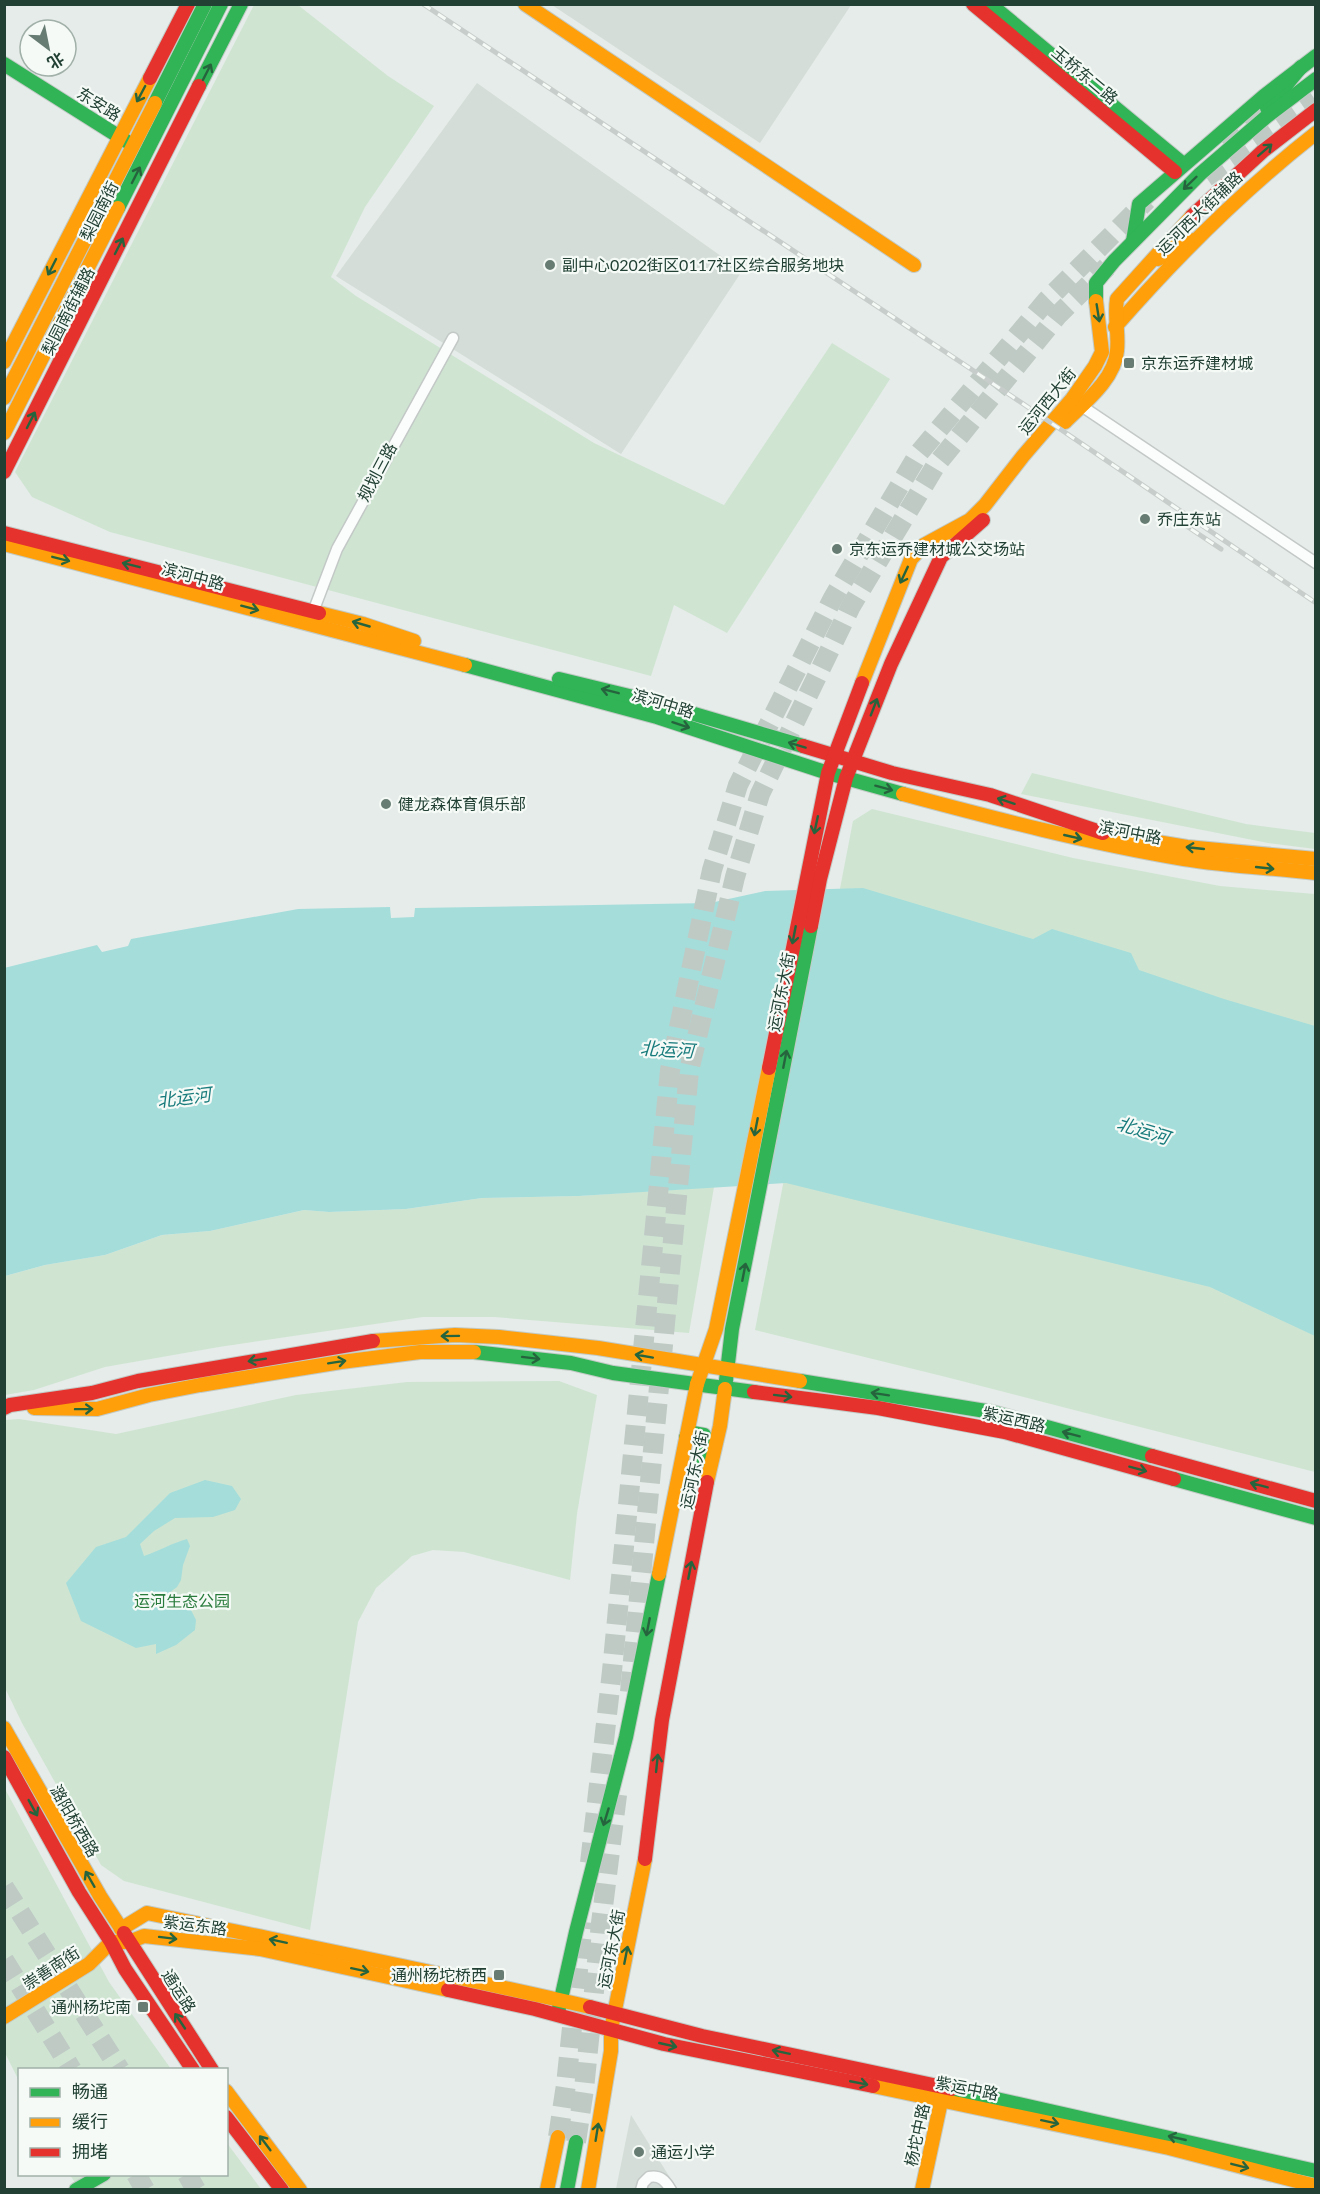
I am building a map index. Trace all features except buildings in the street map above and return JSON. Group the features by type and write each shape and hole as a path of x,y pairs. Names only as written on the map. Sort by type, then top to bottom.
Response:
{"main road":[{"name":"梨园南街辅路","path":"4,362 8,347 188,4"},
{"name":"梨园南街","path":"4,398 205,4"},
{"name":"梨园南街","path":"4,433 221,4"},
{"name":"梨园南街辅路","path":"4,472 241,4"},
{"path":"525,4 914,265"},
{"name":"玉桥东二路","path":"973,4 1179,168"},
{"name":"玉桥东二路","path":"990,4 1179,168"},
{"path":"1133,241 1139,204 1179,168 1316,56"},
{"name":"东安路","path":"4,64 132,145 147,152"},
{"path":"1247,133 1300,67"},
{"name":"运河西大街","path":"854,762 891,664 941,557 975,529 999,501 1034,453 1076,403 1095,366 1102,352 1095,296 1096,283 1174,198 1247,133 1316,79"},
{"name":"运河西大街","path":"828,773 911,560 924,545 970,520 986,505 1023,456 1112,369 1117,356 1114,314 1117,299 1146,265 1239,173 1288,129 1316,110"},
{"name":"运河西大街辅路","path":"1115,327 1164,270 1242,192 1316,133"},
{"path":"1146,265 1194,240"},
{"path":"8,347 25,358"},
{"name":"滨河中路","path":"4,533 363,624 447,652 650,701 892,773 990,795 1102,832 1187,847 1316,859"},
{"name":"滨河中路","path":"4,544 581,695 657,717 828,773 981,815 1100,843 1186,860 1316,873"},
{"name":"运河东大街","path":"557,2016 626,1737 697,1384 702,1366 714,1340 813,878 846,778 854,762"},
{"name":"运河东大街","path":"588,2190 611,2051 614,2012 642,1874 662,1720 700,1514 720,1426 732,1329 813,878 828,773"},
{"name":"紫运西路","path":"4,1408 10,1405 92,1393 204,1368 359,1342 455,1335 499,1337 598,1348 992,1412 1316,1501"},
{"name":"紫运西路","path":"4,1408 98,1409 149,1395 200,1385 341,1362 420,1352 471,1352 571,1363 613,1374 878,1408 1005,1432 1316,1518"},
{"path":"686,1437 699,1433 704,1435 706,1440 698,1484 700,1514"},
{"name":"潞阳桥西路","path":"4,1728 121,1929"},
{"name":"潞阳桥西路","path":"4,1757 79,1892 111,1942"},
{"name":"紫运东路","path":"111,1942 121,1929 147,1912 614,2012"},
{"name":"通运路","path":"121,1929 211,2068"},
{"name":"紫运东路","path":"111,1942 129,1942 144,1936 260,1949 433,1986 611,2030"},
{"name":"通运路","path":"111,1942 125,1969 192,2068"},
{"name":"崇善南街","path":"4,2018 89,1964 111,1942"},
{"name":"紫运中路","path":"614,2012 702,2036 1169,2148 1316,2186"},
{"name":"紫运中路","path":"611,2030 664,2044 947,2094 1316,2171"},
{"path":"228,2094 300,2190"},
{"name":"杨坨中路","path":"922,2190 947,2094"},
{"name":"杨坨中路","path":"930,2190 947,2094"},
{"path":"228,2120 282,2190"},
{"path":"547,2190 558,2137"},
{"path":"567,2190 576,2142"},
{"path":"76,2190 102,2176"}],"street":[{"name":"规划三路","path":"313,612 337,549 453,338"},
{"path":"1076,403 1316,563"},
{"path":"641,2190 643,2183 649,2177 656,2176 666,2182 671,2190"}],"shaded area":[{"path":"552,5 851,5 760,143"},
{"path":"477,83 742,271 621,454 336,276"},
{"name":"通运小学","path":"631,2115 677,2189 616,2189"}],"green space":[{"path":"254,5 298,5 388,76 434,106 365,207 331,277 356,296 594,443 724,505 832,343 890,379 727,633 674,605 651,676 110,532 32,497 15,472"},
{"path":"1032,773 1246,824 1315,833 1315,849 1268,843 1021,794"},
{"path":"872,809 1073,858 1220,886 1315,894 1315,1472 755,1330 853,821"},
{"path":"714,1187 689,1333 494,1317 423,1317 219,1347 105,1367 34,1390 5,1395 5,1276 45,1265 105,1255 162,1235 210,1231 304,1210 329,1212 406,1209 482,1198 579,1196"},
{"name":"运河生态公园","path":"559,1381 597,1395 577,1514 570,1580 464,1552 433,1550 412,1556 376,1588 358,1622 310,1930 124,1881 101,1865 5,1688 5,1420 19,1419 116,1434 296,1395 407,1382"},
{"path":"4,1787 109,1982 170,2068 18,2068 18,2079 5,2053"},
{"path":"228,2144 261,2189 79,2189 71,2176 228,2176"}],"water":[{"name":"北运河","path":"863,888 1033,939 1052,929 1131,953 1139,970 1224,999 1315,1026 1315,1336 1210,1287 786,1183 579,1196 482,1198 406,1209 329,1212 304,1210 210,1231 162,1235 105,1255 45,1265 5,1276 4,968 97,945 102,952 128,946 131,939 298,909 390,907 391,918 414,917 415,908 710,903 765,891"},
{"path":"205,1480 232,1486 241,1499 235,1510 213,1517 175,1518 154,1531 140,1544 144,1556 187,1539 190,1546 183,1565 181,1580 177,1587 166,1595 162,1604 172,1610 190,1608 196,1620 195,1630 176,1645 156,1654 156,1644 136,1648 81,1621 66,1583 96,1547 126,1537 170,1493"}],"tunnel":[{"path":"1220,139 1278,100"},
{"path":"1206,177 1316,101"},
{"path":"590,1863 612,1671 670,1070 712,870 738,785 833,598 919,453 1047,300 1147,200"},
{"path":"630,1692 689,1071 735,877 760,794 851,606 936,465 1058,315 1107,267"},
{"path":"576,2142 618,1787"},
{"path":"4,1887 119,2068"},
{"path":"558,2137 566,2085 583,1922"},
{"path":"4,1960 71,2068"},
{"path":"137,2176 145,2190"},
{"path":"188,2176 196,2190"}],"railway":[{"path":"423,4 1010,395 1316,603"},
{"path":"1176,519 1221,549"}],"traffic: fast":[{"path":"155,103 205,4"},
{"path":"118,208 221,4"},
{"path":"199,86 241,4"},
{"path":"990,4 1183,164"},
{"path":"1133,241 1139,204 1264,96 1316,56"},
{"path":"4,64 126,141"},
{"path":"1267,108 1301,67"},
{"path":"1096,301 1096,283 1114,261 1200,174 1266,117 1316,79"},
{"path":"465,665 657,717 828,773 903,794"},
{"path":"559,679 650,701 803,746"},
{"path":"725,1389 732,1329 811,926"},
{"path":"474,1352 571,1363 613,1373 754,1392"},
{"path":"800,1381 992,1412 1152,1456"},
{"path":"686,1437 693,1433 704,1435 706,1440 703,1460"},
{"path":"1174,1479 1316,1518"},
{"path":"559,2008 626,1737 659,1574"},
{"path":"952,2089 1316,2171"},
{"path":"567,2190 576,2142"},
{"path":"76,2190 100,2176"}],"traffic: slow":[{"path":"525,4 914,265"},
{"path":"4,362 150,78"},
{"path":"4,398 155,103"},
{"path":"1115,327 1211,225 1316,133"},
{"path":"4,433 118,208"},
{"path":"1065,422 1089,399 1111,371 1117,351 1117,299 1192,216"},
{"path":"1158,259 1194,240"},
{"path":"862,683 911,559 924,545 970,520 985,505 1072,399 1095,366 1102,352 1096,301"},
{"path":"4,544 465,665"},
{"path":"319,613 363,624 414,641"},
{"path":"903,794 1043,830 1148,853 1316,873"},
{"path":"1103,833 1187,847 1316,859"},
{"path":"697,1384 716,1329 769,1068"},
{"path":"373,1341 455,1335 499,1337 598,1348 800,1381"},
{"path":"34,1408 97,1409 149,1395 200,1385 341,1362 420,1352 474,1352"},
{"path":"659,1574 697,1384"},
{"path":"707,1482 720,1426 725,1389"},
{"path":"4,1728 100,1896 124,1933"},
{"path":"588,2190 611,2051 611,2030 645,1859"},
{"path":"121,1929 147,1913 590,2007"},
{"path":"4,2017 89,1964 111,1942 129,1942 144,1936 260,1949 448,1990"},
{"path":"873,2086 1169,2148 1316,2186"},
{"path":"922,2190 943,2092"},
{"path":"228,2094 300,2190"},
{"path":"547,2190 558,2137"}],"traffic: jam":[{"path":"150,78 188,4"},
{"path":"973,4 1175,172"},
{"path":"4,472 199,86"},
{"path":"1192,216 1263,151 1316,110"},
{"path":"811,926 820,879 846,778 891,664 941,557 983,520"},
{"path":"4,533 319,613"},
{"path":"769,1068 828,773 862,683"},
{"path":"803,746 892,773 990,795 1103,833"},
{"path":"4,1408 10,1405 92,1393 138,1381 373,1341"},
{"path":"754,1392 878,1408 1005,1432 1174,1479"},
{"path":"1152,1456 1316,1501"},
{"path":"645,1859 662,1720 707,1482"},
{"path":"4,1757 125,1969 192,2068"},
{"path":"124,1933 211,2068"},
{"path":"448,1990 535,2009 664,2044 873,2086"},
{"path":"590,2007 702,2036 952,2089"},
{"path":"228,2120 282,2190"}],"place":[{"name":"副中心0202街区0117社区综合服务地块","path":"550,265"},
{"name":"京东运乔建材城","path":"1129,363"},
{"name":"乔庄东站","path":"1145,519"},
{"name":"京东运乔建材城公交场站","path":"837,549"},
{"name":"健龙森体育俱乐部","path":"386,804"},
{"name":"通州杨坨桥西","path":"499,1975"},
{"name":"通州杨坨南","path":"143,2007"},
{"name":"通运小学","path":"639,2152"}]}
